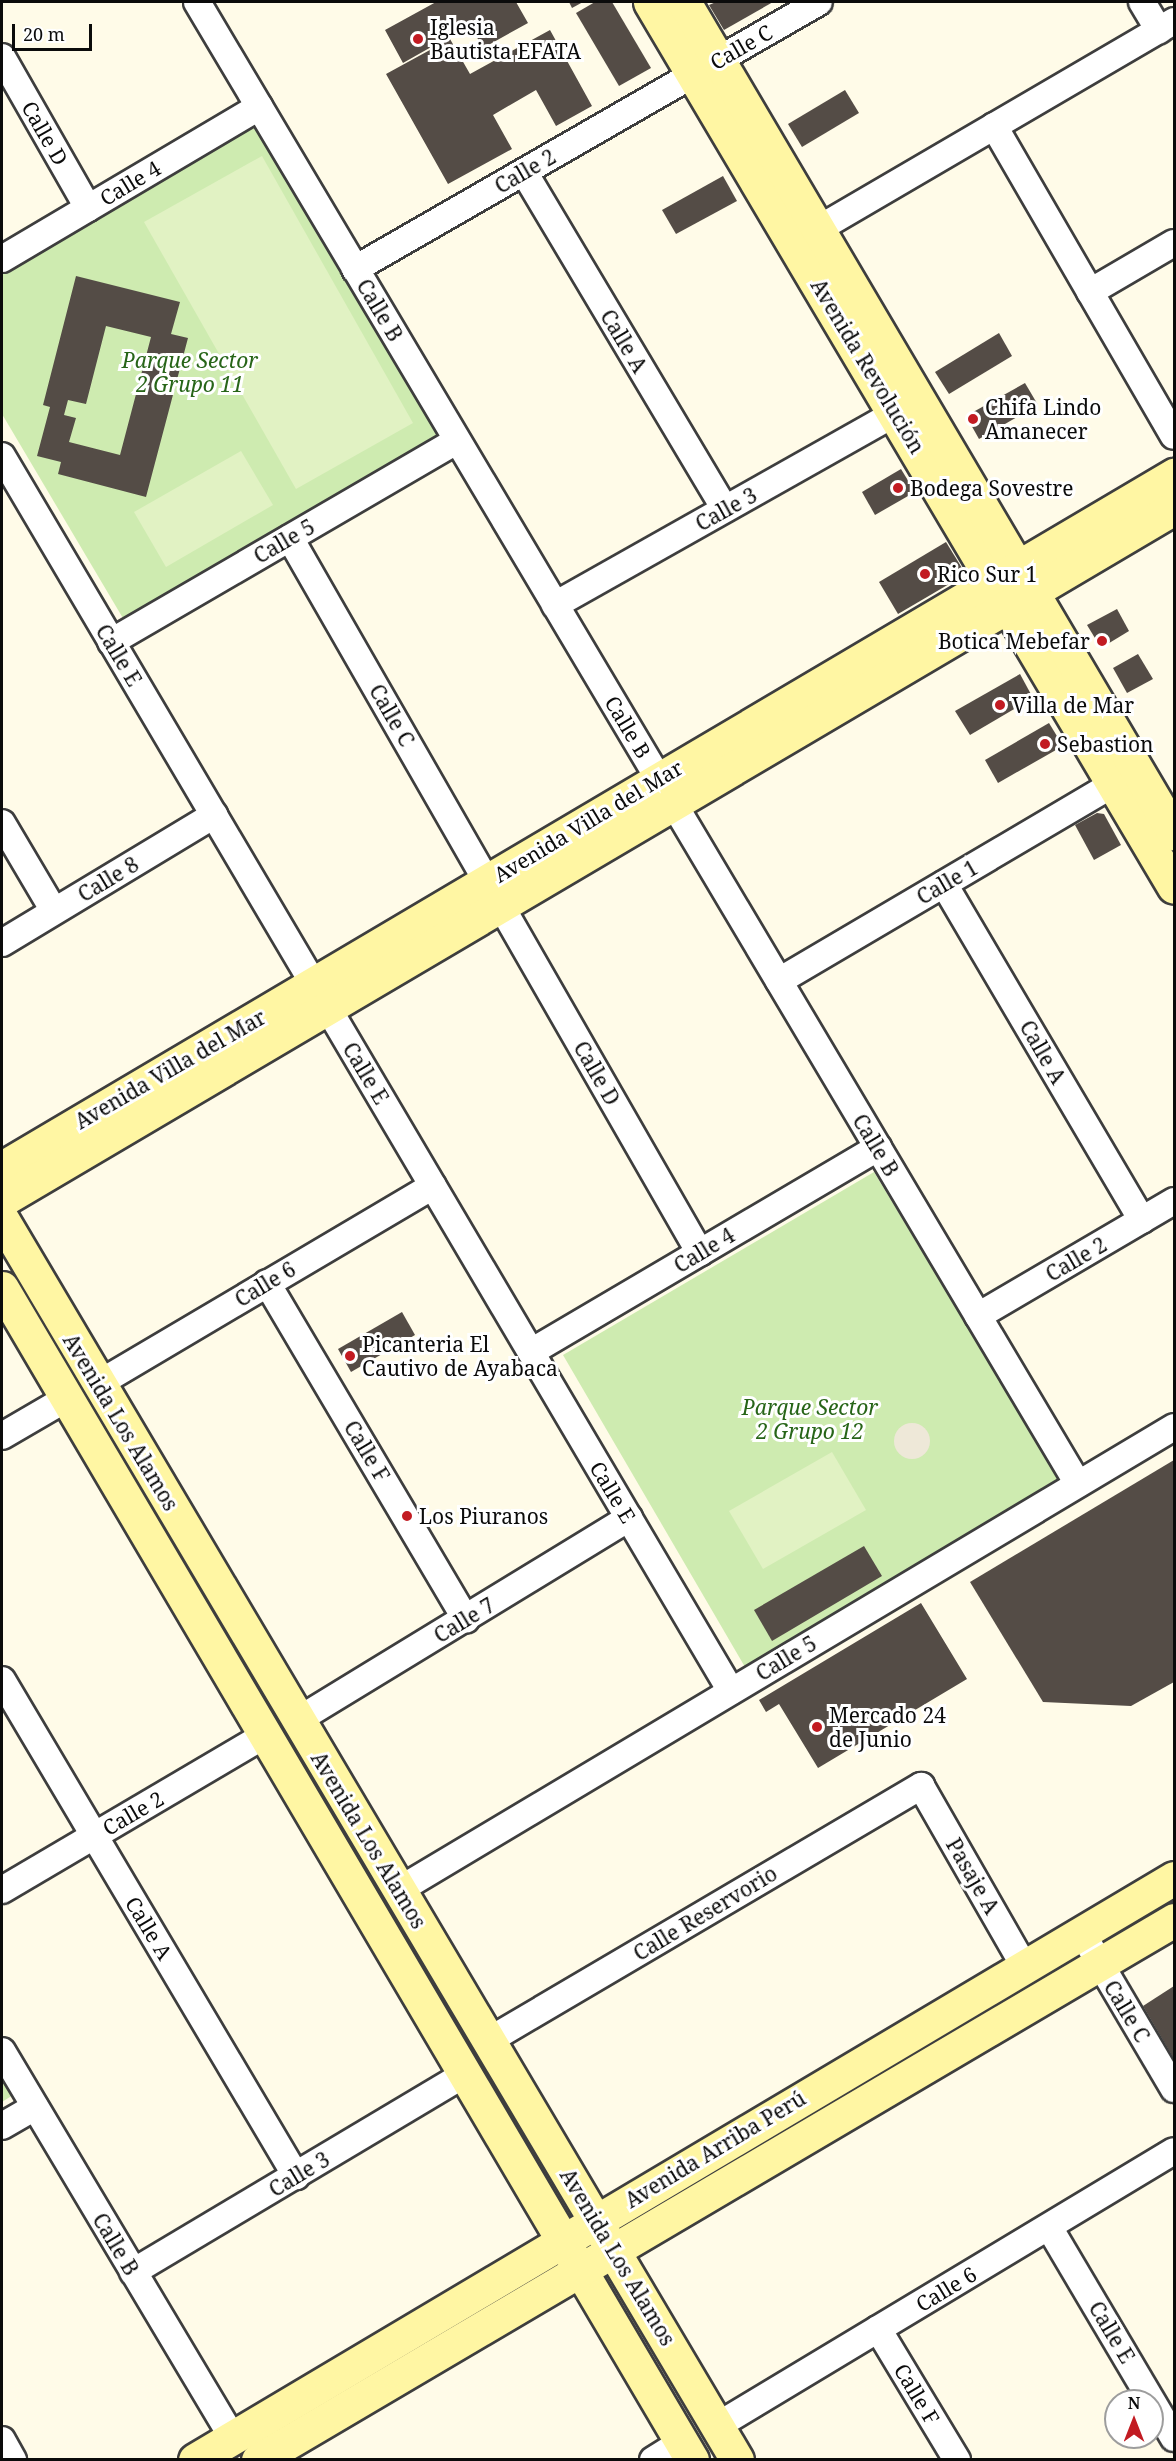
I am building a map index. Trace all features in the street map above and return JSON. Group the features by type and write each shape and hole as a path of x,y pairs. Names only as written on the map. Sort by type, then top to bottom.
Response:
{"street":[{"name":"Calle B","path":"196,2 1078,1484"},
{"name":"Avenida Revolución","path":"650,2 706,67 820,228 1014,587 1114,784 1174,887"},
{"name":"Avenida Revolución","path":"684,2 706,67 896,413 1014,587 1174,833"},
{"name":"Calle C","path":"706,67 819,2"},
{"path":"820,228 1167,25 1142,2"},
{"name":"Calle D","path":"2,57 88,208"},
{"name":"Calle 2","path":"356,269 706,67"},
{"name":"Calle 4","path":"2,259 259,106"},
{"path":"994,126 1174,436"},
{"name":"Calle A","path":"524,172 725,510"},
{"path":"1090,292 1174,243"},
{"name":"Calle 3","path":"555,605 896,413"},
{"name":"Calle 5","path":"111,642 458,441"},
{"name":"Calle E","path":"5,470 214,815 731,1690"},
{"name":"Avenida Villa del Mar","path":"1014,587 1174,475"},
{"name":"Avenida Villa del Mar","path":"2,1200 321,997 666,791 1014,587 1174,508"},
{"name":"Calle C","path":"290,538 495,893"},
{"name":"Calle 1","path":"779,981 1114,784"},
{"name":"Calle 8","path":"2,943 214,815"},
{"path":"2,823 54,911"},
{"name":"Calle A","path":"944,884 1142,1220"},
{"name":"Calle D","path":"495,893 700,1253"},
{"name":"Avenida Villa del Mar","path":"2,1168 321,997"},
{"name":"Calle 4","path":"531,1353 878,1148"},
{"name":"Calle 6","path":"98,1384 433,1186"},
{"name":"Calle 2","path":"978,1316 1174,1201"},
{"name":"Avenida Los Alamos","path":"2,1219 488,2041 597,2220 737,2460"},
{"name":"Calle F","path":"267,1283 466,1619"},
{"name":"Avenida Los Alamos","path":"2,1288 687,2451"},
{"path":"2,1436 67,1398"},
{"name":"Calle 5","path":"399,1890 1174,1428"},
{"name":"Calle 7","path":"298,1720 629,1518"},
{"name":"Calle A","path":"2,1680 296,2176"},
{"name":"Calle 2","path":"2,1890 265,1735"},
{"name":"Pasaje A","path":"921,1785 1024,1966"},
{"name":"Calle Reservorio","path":"488,2041 921,1785"},
{"name":"Avenida Arriba Perú","path":"195,2460 1174,1878"},
{"name":"Avenida Arriba Perú","path":"258,2460 1174,1920"},
{"name":"Calle C","path":"1082,1933 1174,2089"},
{"name":"Calle B","path":"2,2050 232,2437"},
{"name":"Calle 3","path":"133,2272 465,2074"},
{"path":"2,2126 35,2108"},
{"name":"Calle 6","path":"717,2426 1174,2151"},
{"name":"Calle E","path":"1049,2227 1174,2438"},
{"name":"Calle F","path":"878,2329 957,2460"},
{"path":"2,2440 13,2460"},
{"path":"653,2460 687,2451"}],"green space":[{"name":"Parque Sector 2 Grupo 11","path":"255,122 443,435 127,625 2,414 2,271"},
{"path":"262,156 413,423 296,489 144,222"},
{"path":"241,451 273,505 166,567 134,512"},
{"name":"Parque Sector 2 Grupo 12","path":"874,1172 1059,1478 745,1667 563,1355"},
{"path":"832,1452 866,1510 763,1569 729,1511"},
{"path":"2,2077 13,2095 2,2102"}],"shaded area":[{"path":"912,1423 925,1428 930,1441 925,1454 912,1459 899,1454 894,1441 899,1428"}],"building":[{"name":"Iglesia Bautista EFATA","path":"436,2 516,2 528,23 483,48 470,25 403,63 385,30"},
{"path":"569,2 583,2 572,8"},
{"path":"595,2 612,2 651,68 619,86 576,13"},
{"path":"716,2 773,2 724,30 709,5"},
{"path":"550,30 592,106 556,126 536,90 493,115 512,149 448,184 386,74 450,39 470,74"},
{"path":"845,90 859,113 802,147 788,124"},
{"path":"723,176 737,201 676,234 662,210"},
{"path":"76,276 180,302 171,334 188,338 146,497 58,474 61,462 37,456 50,407 43,405","holes":["106,326 151,337 120,455 69,442 76,418 64,415 68,400 86,404"]},
{"path":"999,333 1012,356 949,394 935,372"},
{"path":"1025,383 1038,405 979,439 966,416"},
{"path":"901,469 915,492 875,515 862,492"},
{"name":"Rico Sur 1","path":"946,542 962,568 956,580 898,614 879,582"},
{"path":"1117,609 1129,631 1101,648 1087,625"},
{"path":"1138,654 1153,679 1127,693 1113,668"},
{"path":"1020,674 1033,698 970,735 955,711"},
{"path":"1049,723 1063,746 998,783 985,760"},
{"path":"1097,813 1104,814 1121,845 1094,860 1075,825"},
{"path":"402,1312 415,1335 351,1372 338,1349"},
{"path":"1174,1460 1174,1682 1131,1706 1043,1702 970,1582"},
{"path":"864,1546 882,1576 772,1641 754,1610"},
{"path":"921,1603 967,1679 818,1768 779,1704 766,1712 759,1700"},
{"path":"1174,1986 1174,2059 1143,2006"}],"place":[{"name":"Iglesia Bautista EFATA","path":"418,39"},
{"name":"Chifa Lindo Amanecer","path":"973,419"},
{"name":"Bodega Sovestre","path":"898,488"},
{"name":"Rico Sur 1","path":"925,574"},
{"name":"Botica Mebefar","path":"1102,641"},
{"name":"Villa de Mar","path":"1000,705"},
{"name":"Sebastion","path":"1045,744"},
{"name":"Picanteria El Cautivo de Ayabaca","path":"350,1356"},
{"name":"Los Piuranos","path":"407,1516"},
{"name":"Mercado 24 de Junio","path":"817,1727"}]}
